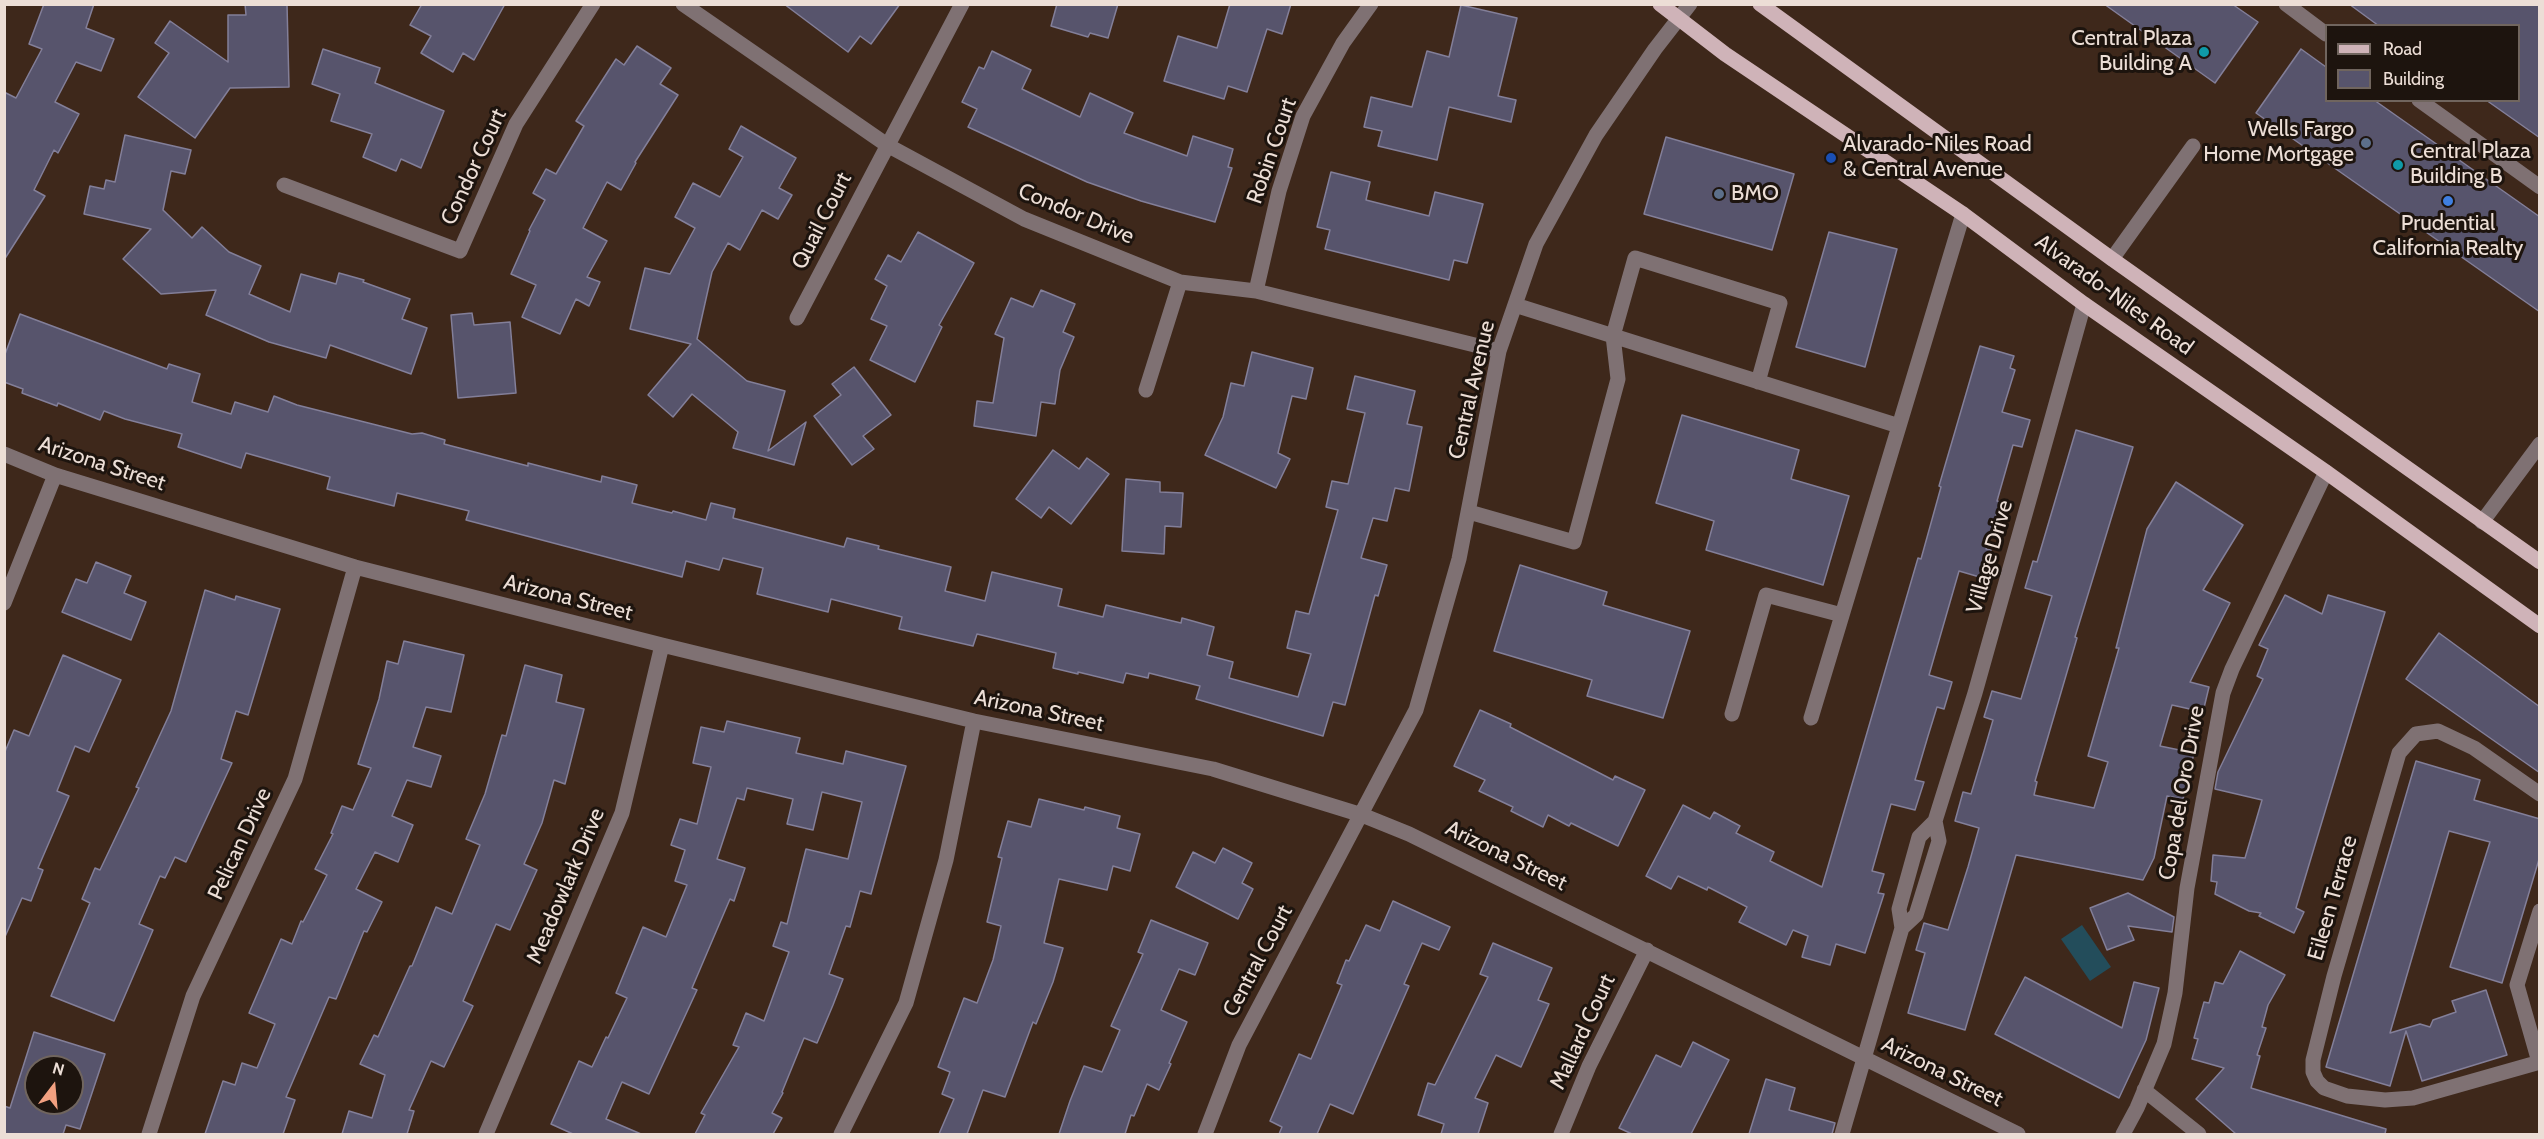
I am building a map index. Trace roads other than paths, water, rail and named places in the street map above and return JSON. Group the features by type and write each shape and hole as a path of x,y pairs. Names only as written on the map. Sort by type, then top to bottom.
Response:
{"main road":[{"name":"Alvarado-Niles Road","path":"1660,4 1725,54 1963,214 2084,304 2326,472 2540,626"},
{"name":"Alvarado-Niles Road","path":"1760,4 2112,260 2540,562"}],"street":[{"name":"Condor Court","path":"284,185 460,251 516,124 592,4"},
{"name":"Condor Drive","path":"683,4 887,145 1024,219 1180,282 1256,291 1499,351"},
{"name":"Quail Court","path":"797,318 962,4"},
{"name":"Robin Court","path":"1256,291 1279,191 1303,116 1343,44 1371,4"},
{"name":"Central Avenue","path":"1362,814 1416,710 1460,559 1499,351 1536,244 1596,135 1655,49 1690,4"},
{"path":"2286,4 2325,33"},
{"path":"2422,102 2540,187"},
{"path":"2112,260 2193,146"},
{"path":"1811,718 1963,214"},
{"path":"1469,512 1574,542 1618,379 1612,336 1635,258 1780,303 1758,382"},
{"path":"1146,390 1180,282"},
{"path":"1515,304 1899,426"},
{"name":"Village Drive","path":"1842,1134 1902,928 1899,909 1919,837 1935,821 1975,693 2084,304"},
{"path":"2482,522 2540,444"},
{"name":"Arizona Street","path":"4,454 56,475 355,567 974,721 1213,769 1362,814 1409,834 1647,950 2018,1134"},
{"name":"Copa del Oro Drive","path":"2123,1134 2164,1044 2175,993 2187,888 2223,693 2232,669 2326,472"},
{"path":"4,603 56,475"},
{"name":"Pelican Drive","path":"149,1134 194,996 295,779 355,567"},
{"path":"1732,714 1766,595 1842,615"},
{"name":"Meadowlark Drive","path":"486,1134 622,813 662,645"},
{"path":"841,1134 906,1003 946,860 974,721"},
{"name":"Eileen Terrace","path":"2539,1062 2413,1098 2385,1100 2347,1096 2324,1088 2313,1072 2313,1060 2334,976 2399,753 2416,734 2438,731 2474,748 2540,794"},
{"name":"Central Court","path":"1205,1134 1239,1045 1362,814"},
{"path":"2539,1062 2517,985 2540,911"},
{"name":"Mallard Court","path":"1561,1134 1589,1066 1647,950"},
{"path":"2144,1090 2199,1134"}],"water":[{"path":"2082,925 2111,967 2090,981 2061,939"}],"place":[{"name":"Central Plaza Building A","path":"2204,52"},
{"name":"Wells Fargo Home Mortgage","path":"2366,143"},
{"name":"Alvarado-Niles Road & Central Avenue","path":"1831,158"},
{"name":"Central Plaza Building B","path":"2398,165"},
{"name":"BMO","path":"1719,194"},
{"name":"Prudential California Realty","path":"2448,201"}]}
